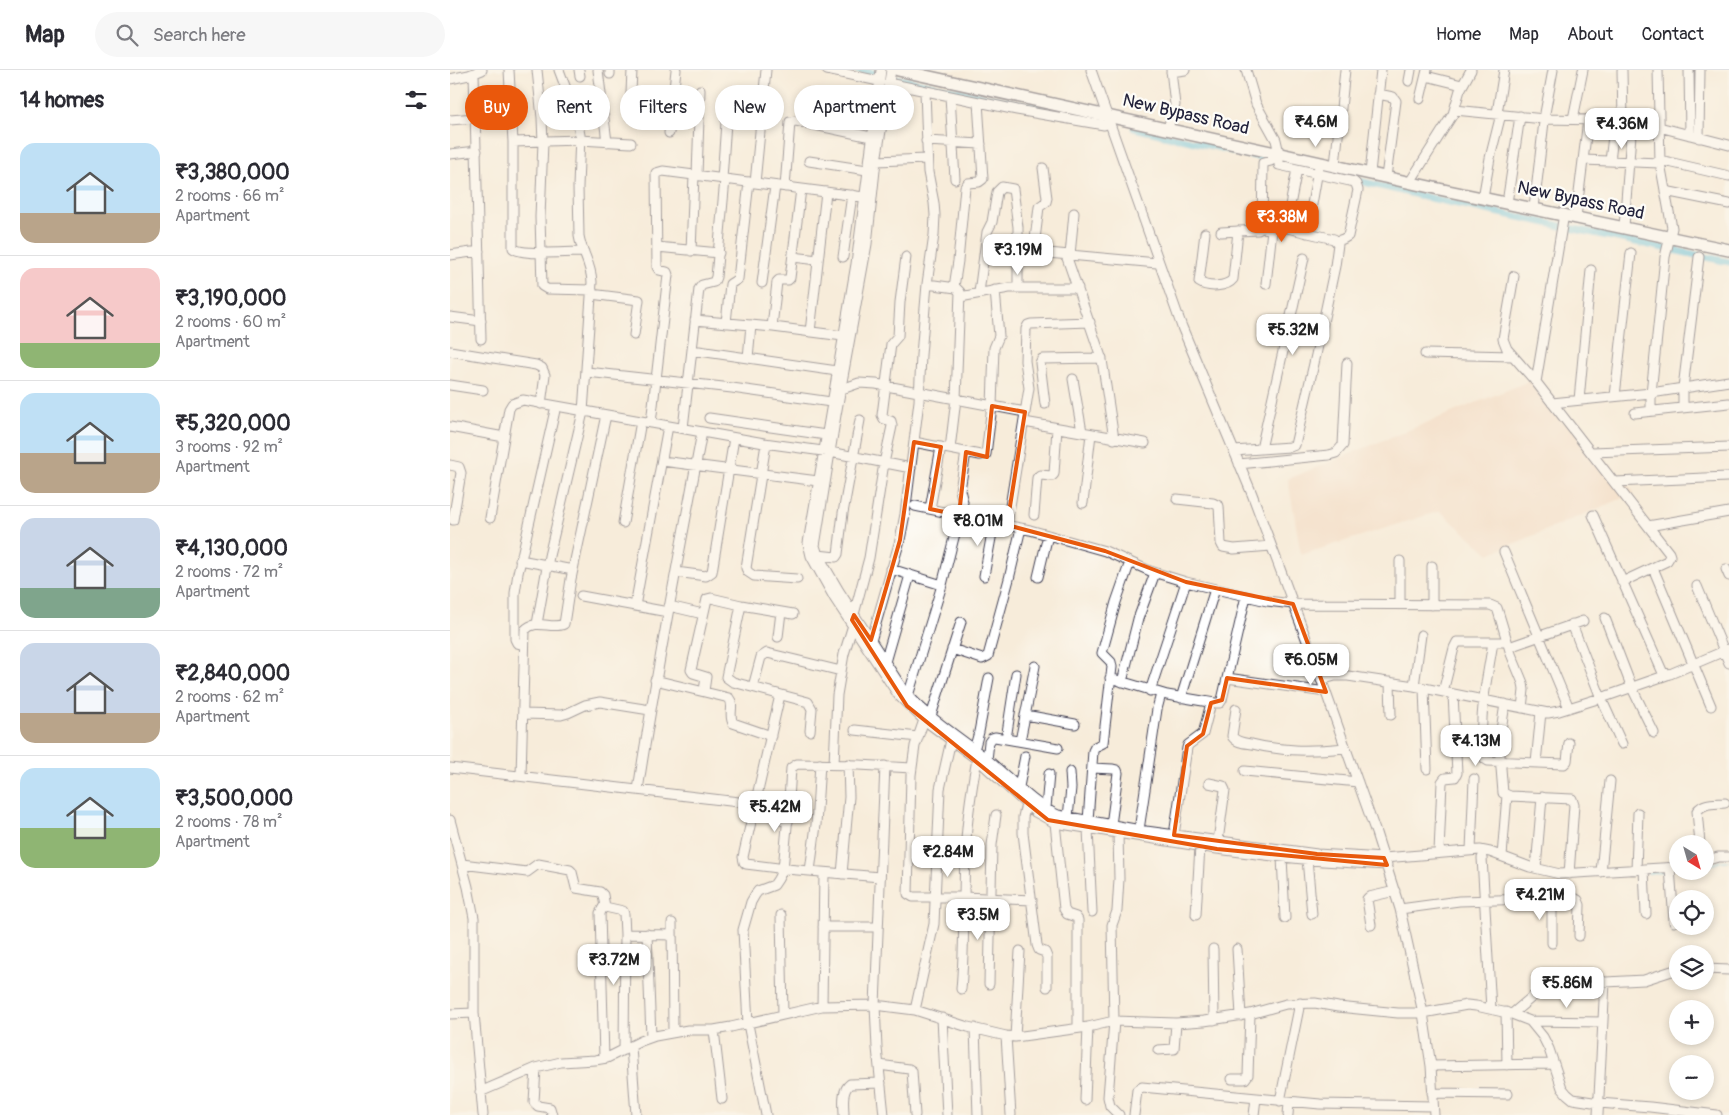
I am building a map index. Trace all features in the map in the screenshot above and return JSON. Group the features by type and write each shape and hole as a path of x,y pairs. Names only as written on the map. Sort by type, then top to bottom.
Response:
{"main road":[{"name":"New Bypass Road","path":"886,76 1103,118 1168,128 1318,169 1335,166 1534,208 1563,222 1576,217 1624,227 1668,243 1729,250"}],"street":[{"path":"509,70 513,142 513,248 516,251 584,252"},
{"path":"538,70 543,142 540,202 541,282 544,288 592,292 639,300 634,335"},
{"path":"537,624 547,566 583,412 592,292 592,271 579,236 578,169 580,140 576,115 559,70"},
{"path":"598,70 607,142"},
{"path":"631,85 632,70"},
{"path":"670,133 676,70"},
{"path":"726,323 730,284 738,279 766,70"},
{"path":"826,70 886,76 924,90 978,102 1103,118"},
{"path":"1084,70 1157,256 1158,265 1182,327 1271,546 1326,692 1386,862 1400,909 1423,1013 1430,1066 1433,1110 1285,1101 1142,1087 1137,1090 1135,1095 1134,1115"},
{"path":"1090,70 1103,118"},
{"path":"1168,128 1175,105 1171,71 1185,70"},
{"path":"1246,70 1256,104 1274,135 1276,157 1280,165 1297,169 1318,169 1354,182 1357,186 1358,190 1348,236 1337,241 1290,229 1286,225 1297,169"},
{"path":"1335,166 1345,70"},
{"path":"1370,173 1381,70"},
{"path":"1409,81 1411,70"},
{"path":"1410,182 1455,110 1462,85 1471,70"},
{"path":"1482,198 1499,114 1504,70"},
{"path":"1534,208 1544,119 1553,70"},
{"path":"1573,120 1583,70"},
{"path":"1622,70 1623,120 1629,162 1624,227"},
{"path":"1651,411 1651,393 1668,243 1672,228 1660,162 1658,70"},
{"path":"1689,70 1690,135"},
{"path":"1699,138 1700,70"},
{"path":"450,79 478,72 477,85"},
{"path":"1420,99 1427,73 1462,85"},
{"path":"886,76 871,137 856,264 837,371 838,388 831,402 826,435 827,452 818,481 808,543 809,550 835,598 871,641 908,696 927,718 951,740 977,759 1043,818 1055,823 1111,825 1218,841 1386,862"},
{"path":"886,76 867,244 827,452 816,542 818,555 853,620 899,696 974,750 1046,808 1058,815 1118,833 1200,846 1308,859 1386,862 1439,852 1471,850 1490,852 1550,873 1569,874 1669,867"},
{"path":"871,641 900,540 911,468 919,392 927,284 935,215 928,172 924,90"},
{"path":"1378,94 1393,97 1396,100 1386,177"},
{"path":"950,96 955,179"},
{"path":"954,287 965,186 968,183 979,182 983,179 978,102"},
{"path":"1455,110 1544,119 1623,120 1659,124 1699,138 1729,145"},
{"path":"1507,202 1520,116"},
{"path":"450,120 465,119"},
{"path":"1576,217 1588,120"},
{"path":"1610,161 1623,120"},
{"path":"785,187 790,122 796,121 871,137"},
{"path":"476,130 481,338"},
{"path":"691,251 698,130"},
{"path":"683,428 699,289 702,285 715,280 719,253 726,130"},
{"path":"513,142 580,140 631,144"},
{"path":"926,141 981,144"},
{"path":"450,154 477,151"},
{"path":"1262,228 1263,163 1276,157"},
{"path":"876,161 927,159"},
{"path":"1583,160 1660,162 1729,176"},
{"path":"809,161 867,170"},
{"path":"1043,168 1047,201 1039,207 1035,250 1039,253 1158,265"},
{"path":"1307,233 1318,169"},
{"path":"623,524 655,380 668,275 667,272 658,269 656,173 663,171 864,197"},
{"path":"762,283 775,186"},
{"path":"979,293 987,232 992,222 997,192 1002,187 1012,189 1018,215 1018,288"},
{"path":"772,327 777,282 779,280 787,281 790,278 801,189"},
{"path":"1665,191 1729,204"},
{"path":"810,332 826,192"},
{"path":"842,256 852,195"},
{"path":"1074,214 1068,255 1102,358 1114,438"},
{"path":"1536,382 1563,222"},
{"path":"1221,232 1258,230 1262,228 1272,230 1266,284"},
{"path":"1205,233 1200,282 1205,286 1226,285 1233,279 1238,231"},
{"path":"1234,451 1290,448 1296,443 1335,266 1337,241"},
{"path":"657,247 719,253"},
{"path":"450,255 479,251"},
{"path":"1615,396 1631,253"},
{"path":"792,257 818,260"},
{"path":"834,764 837,695 841,671 869,558 884,463 892,426 891,421 884,419 882,415 890,344 898,336 906,257"},
{"path":"1683,408 1683,388 1699,257"},
{"path":"1261,449 1304,258"},
{"path":"1579,400 1591,270"},
{"path":"1514,276 1503,339 1507,349 1592,452 1669,553 1670,556 1667,561 1622,582"},
{"path":"927,284 954,287 960,290 956,399 946,448 930,509"},
{"path":"960,297 995,290 1018,288 1078,288"},
{"path":"914,442 980,455 986,454 992,406 994,348 999,336 995,290"},
{"path":"450,314 481,321"},
{"path":"695,320 843,336"},
{"path":"1007,525 1029,388 1025,362 1026,329 1028,325 1090,322"},
{"path":"748,358 751,325"},
{"path":"692,350 837,371"},
{"path":"450,351 542,368 545,375 541,404"},
{"path":"1425,354 1513,356"},
{"path":"1045,404 1040,363 1042,359 1102,358"},
{"path":"1239,464 1329,455 1341,449 1343,445 1347,363"},
{"path":"587,372 732,388 831,402"},
{"path":"1073,379 1086,433 1083,503"},
{"path":"1552,402 1651,393 1729,381"},
{"path":"838,388 859,384 885,386 1026,412"},
{"path":"450,385 483,390"},
{"path":"490,518 509,409 512,404 523,400 911,468"},
{"path":"1635,413 1729,403"},
{"path":"524,645 517,643 515,639 515,593 520,560 556,406"},
{"path":"521,776 525,630 537,624 559,626 564,624 573,570 606,415"},
{"path":"709,418 826,435"},
{"path":"818,555 833,558 838,556 852,457 860,420"},
{"path":"1024,422 1145,443"},
{"path":"635,606 668,426"},
{"path":"450,427 504,437"},
{"path":"1034,515 1037,478 1040,475 1052,476 1054,474 1058,428"},
{"path":"638,790 655,680 702,432"},
{"path":"676,572 706,576 712,572 734,438"},
{"path":"766,444 746,568 750,575 754,576 797,579"},
{"path":"1592,452 1729,447"},
{"path":"908,696 942,585 963,502 960,492 966,452"},
{"path":"662,461 818,481"},
{"path":"450,465 459,467 461,473 453,520"},
{"path":"1615,482 1727,476"},
{"path":"1177,499 1213,503 1219,506 1222,547 1234,549 1271,546"},
{"path":"915,506 1048,535 1105,551 1155,573 1246,596 1293,604 1494,606 1498,611 1523,683 1522,708"},
{"path":"1648,526 1729,512"},
{"path":"1593,514 1661,670 1667,675"},
{"path":"984,576 994,522"},
{"path":"952,649 982,659 988,656 1010,579 1021,528"},
{"path":"1038,577 1048,535"},
{"path":"1504,552 1569,708"},
{"path":"520,560 573,570"},
{"path":"1400,561 1400,604"},
{"path":"1092,912 1088,825 1092,768 1094,749 1103,742 1111,662 1102,652 1130,562"},
{"path":"1432,566 1432,605"},
{"path":"1653,568 1711,706"},
{"path":"891,569 942,585"},
{"path":"1122,682 1138,619 1155,573"},
{"path":"885,662 910,575"},
{"path":"1150,690 1186,582"},
{"path":"1697,586 1727,650 1729,663"},
{"path":"1181,698 1215,589"},
{"path":"581,596 635,606 703,614"},
{"path":"1110,678 1161,694 1218,704 1222,700 1246,596"},
{"path":"704,691 706,677 693,673 691,670 708,599 793,614"},
{"path":"740,605 726,678 733,682 808,702 811,705 810,731"},
{"path":"778,637 781,612"},
{"path":"1605,618 1632,688 1654,733"},
{"path":"1444,692 1455,644 1460,641 1508,644 1540,636 1583,621"},
{"path":"961,622 927,718 918,737 912,768 908,894 913,897 1032,900"},
{"path":"1572,624 1601,698 1622,744"},
{"path":"1414,686 1421,636"},
{"path":"1493,642 1482,700 1483,757 1488,761 1564,764 1567,761 1569,743"},
{"path":"1321,680 1335,676 1348,676 1414,686 1541,712 1554,712 1632,688 1694,665 1727,650"},
{"path":"753,687 761,657 767,653 841,671"},
{"path":"1020,741 1035,666"},
{"path":"1006,739 1016,674"},
{"path":"974,750 989,678"},
{"path":"1227,678 1326,692"},
{"path":"655,680 729,698 731,699 730,717 733,723 771,736"},
{"path":"1390,682 1391,715"},
{"path":"1424,688 1427,769"},
{"path":"1139,830 1157,709 1161,694"},
{"path":"1439,852 1442,782 1445,778 1455,777 1457,773 1453,694"},
{"path":"780,695 743,857 744,862 746,864 783,869 880,877"},
{"path":"523,714 561,715 584,705 600,702 650,710"},
{"path":"1174,835 1187,748 1188,745 1203,734 1211,703"},
{"path":"1505,704 1499,743 1502,790 1507,795 1570,798 1574,802 1569,874"},
{"path":"1236,709 1232,736 1237,741 1291,750 1345,748"},
{"path":"1536,763 1541,712"},
{"path":"1025,715 1075,724"},
{"path":"855,730 918,737"},
{"path":"987,760 990,740 995,737 1058,748"},
{"path":"915,1010 934,924 940,789 951,740"},
{"path":"1019,787 1025,756"},
{"path":"961,989 966,836 977,759"},
{"path":"766,1115 748,1024 743,946 745,921 754,895 758,891 774,885 783,869 791,768 797,764 848,764 912,768"},
{"path":"810,871 816,832 820,764"},
{"path":"842,874 848,804 848,764"},
{"path":"884,1115 875,1005 885,766"},
{"path":"450,768 755,805 778,820 788,822"},
{"path":"1092,768 1113,768 1117,770 1111,825"},
{"path":"1245,771 1358,782"},
{"path":"1068,817 1071,788 1070,772"},
{"path":"1046,808 1049,774"},
{"path":"1471,850 1474,778"},
{"path":"1601,872 1610,781"},
{"path":"1209,783 1222,786 1225,790 1218,841"},
{"path":"1502,856 1507,795"},
{"path":"1536,868 1542,797"},
{"path":"1699,835 1697,811 1702,805 1725,803"},
{"path":"1026,804 1023,817 1023,833 1037,946 1047,956 1047,987"},
{"path":"1638,813 1640,870 1646,914"},
{"path":"989,984 992,844 996,814"},
{"path":"450,820 474,918 474,1013 483,1115"},
{"path":"1055,823 1064,910 1078,920 1078,1028"},
{"path":"1118,833 1119,879 1117,911 1112,925 1114,1021 1108,1102 1119,1115"},
{"path":"1196,914 1200,846"},
{"path":"1714,858 1729,856"},
{"path":"1282,857 1285,918"},
{"path":"1482,858 1491,1010"},
{"path":"1308,859 1312,914"},
{"path":"462,864 527,872 538,864 570,870 576,888 600,892 603,895 604,906 600,913 604,1058"},
{"path":"822,1006 824,872"},
{"path":"1371,926 1367,899 1395,891"},
{"path":"1400,909 1439,902 1574,898 1578,900 1580,905 1579,936"},
{"path":"1552,899 1552,943"},
{"path":"604,906 623,911 624,914 627,1048 636,1115"},
{"path":"780,915 783,1015"},
{"path":"672,923 673,1032"},
{"path":"823,927 878,927"},
{"path":"625,934 672,935"},
{"path":"647,934 651,1038"},
{"path":"1213,949 1214,1020"},
{"path":"1232,1079 1246,1079 1248,1075 1245,1015 1237,949"},
{"path":"1011,1115 1010,1037 1020,951"},
{"path":"1714,969 1729,970"},
{"path":"1509,1013 1542,990 1574,984 1644,980 1669,972"},
{"path":"1598,1115 1606,982"},
{"path":"480,1092 536,1068 561,1062 604,1058 641,1041 673,1032 714,1030 748,1024 822,1006 875,1005 915,1010 1010,1037 1088,1027 1114,1021 1176,1023 1214,1020 1245,1015 1281,1005 1300,1003 1315,1003 1398,1013 1423,1013 1467,1005 1509,1013 1530,1021 1603,1022"},
{"path":"1288,1115 1285,1101 1300,1003"},
{"path":"450,1014 474,1013"},
{"path":"1507,1065 1509,1013"},
{"path":"942,1018 946,1115"},
{"path":"1530,1021 1543,1037 1562,1088 1566,1094 1579,1101 1640,1111 1717,1115"},
{"path":"1158,1050 1174,1049 1176,1023"},
{"path":"1085,1100 1088,1027"},
{"path":"975,1028 978,1115"},
{"path":"714,1030 722,1099"},
{"path":"1430,1066 1554,1064"},
{"path":"879,1065 912,1071 916,1115"},
{"path":"536,1068 534,1102 538,1106 550,1108 552,1115"},
{"path":"844,1115 844,1092 850,1084 881,1083"},
{"path":"1432,1093 1508,1094"},
{"path":"1254,1115 1256,1098"}],"highlighted area":[{"path":"992,406 1025,412 1007,525 1105,551 1186,582 1293,604 1326,692 1227,678 1222,700 1211,703 1203,734 1187,746 1174,835 1317,854 1384,858 1387,865 1217,849 1048,820 907,706 852,620 854,615 871,640 900,540 914,442 941,447 930,509 959,515 966,452 987,457"}],"shaded area":[{"path":"1532,380 1635,493 1489,554 1440,511 1301,555 1288,479"}],"waterway":[{"path":"857,70 1088,118"},
{"path":"1134,128 1272,160"},
{"path":"1351,179 1439,200 1729,262"},
{"path":"1484,855 1499,860"},
{"path":"1714,864 1729,861"},
{"path":"1517,867 1546,877 1556,877"},
{"path":"1648,873 1668,872"}]}
